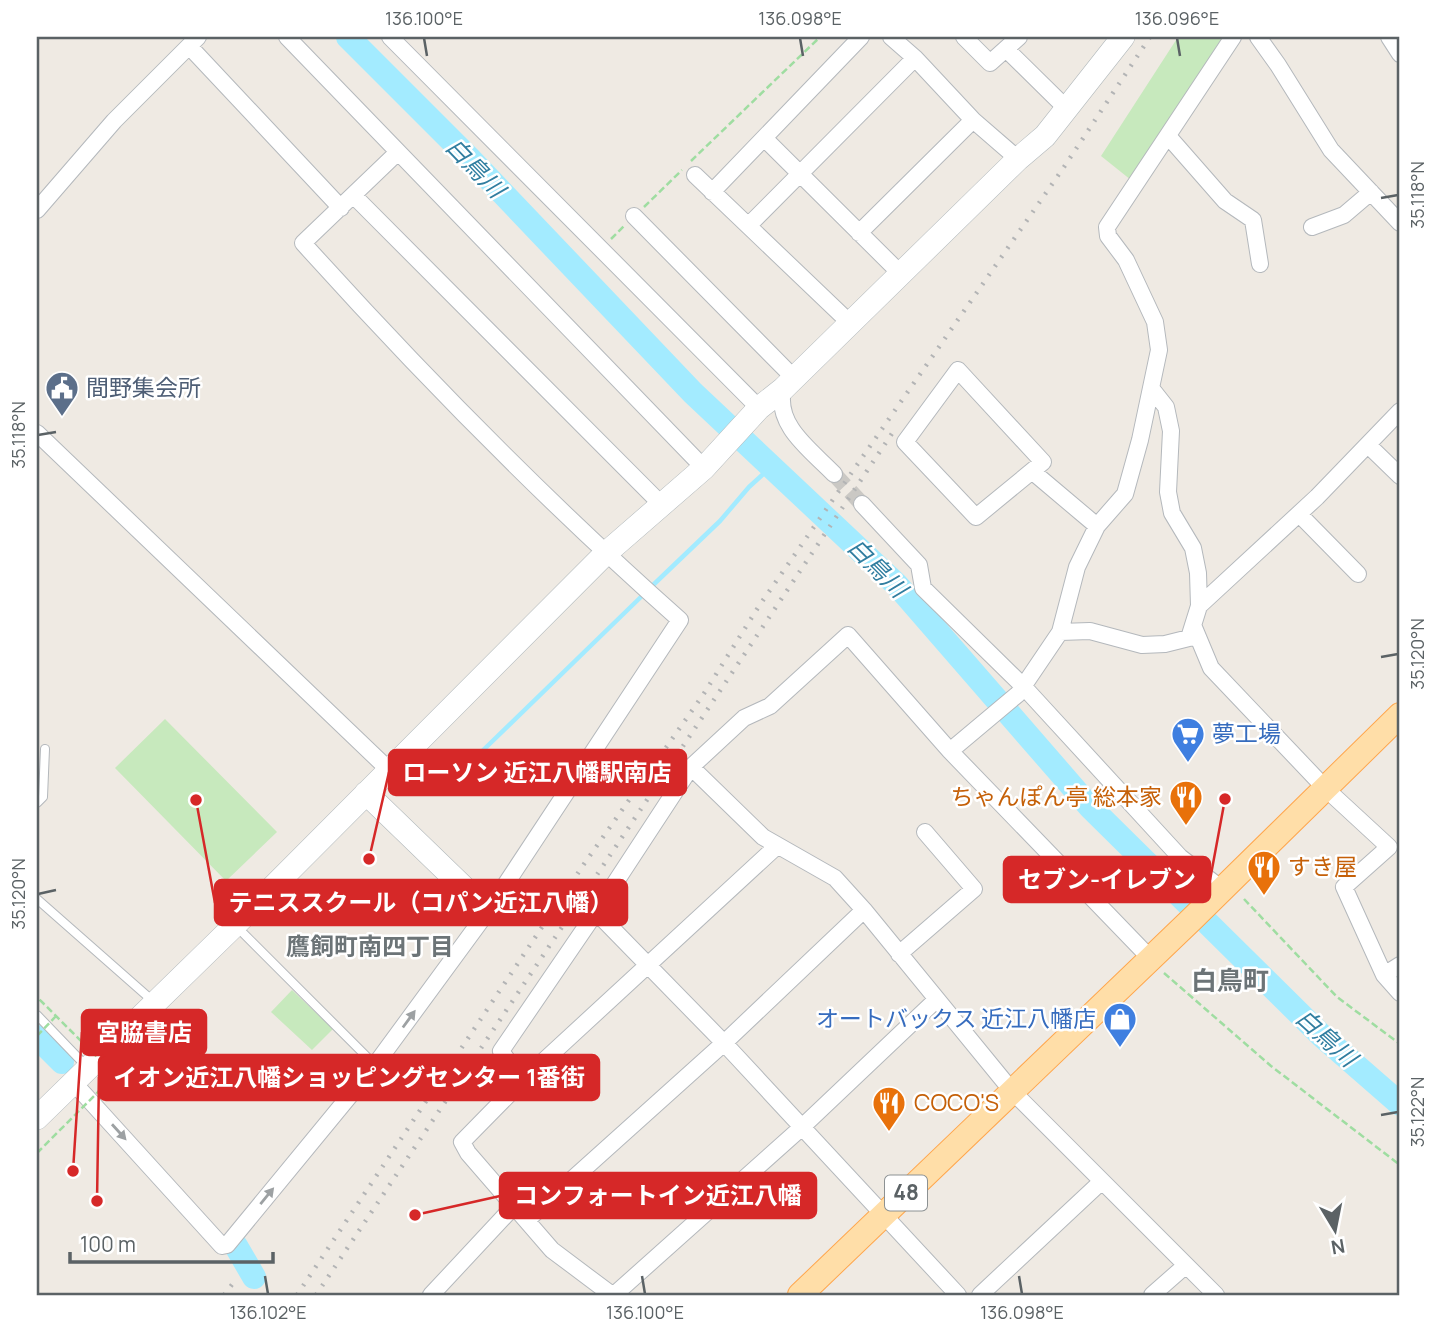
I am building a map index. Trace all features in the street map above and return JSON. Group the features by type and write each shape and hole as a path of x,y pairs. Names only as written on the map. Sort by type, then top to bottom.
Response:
{"main road":[{"name":"48","path":"800,1295 1151,957 1227,894 1325,788 1400,715"}],"street":[{"path":"287,37 704,468"},
{"path":"390,37 759,408"},
{"path":"712,192 862,37"},
{"path":"891,37 915,58 973,120 1018,159"},
{"path":"964,37 990,63 1019,37"},
{"path":"37,1118 235,925 605,554 704,468 759,408 789,384 1018,159 1045,136 1123,37"},
{"path":"950,751 1021,690 1060,632 1077,567 1097,526 1125,494 1159,350 1156,321 1126,260 1108,236 1107,227 1233,37"},
{"path":"1258,37 1331,150 1400,223"},
{"path":"1389,37 1400,54"},
{"path":"37,210 114,121 194,41 341,208"},
{"path":"1006,49 1067,109"},
{"path":"749,225 915,58"},
{"path":"859,233 973,120"},
{"path":"1168,136 1225,201 1253,220 1260,264"},
{"path":"764,138 902,275"},
{"path":"81,1076 222,1246 227,1245 374,1065 488,911 680,620 605,554 398,348 303,243 398,152"},
{"path":"695,176 851,324"},
{"path":"1312,227 1344,215 1371,192"},
{"path":"354,196 662,505"},
{"path":"634,216 789,384"},
{"path":"958,370 1043,463 1033,472 976,517 905,442 958,370"},
{"path":"789,384 780,401 786,424 834,474"},
{"path":"1060,632 1090,631 1142,645 1165,644 1189,638 1199,606 1198,573 1193,548 1172,513 1168,492 1171,431 1166,407 1151,388"},
{"path":"1199,606 1299,514 1400,411"},
{"path":"37,433 389,770"},
{"path":"1368,444 1400,476"},
{"path":"1033,472 1097,526"},
{"path":"862,503 919,565 923,588 1180,857 1227,894"},
{"path":"1299,514 1358,574"},
{"path":"1193,625 1211,668 1325,788 1394,853 1344,887 1384,975 1400,993"},
{"path":"522,1081 501,1051 691,767 744,718 770,706 848,635 950,751 1151,957"},
{"path":"691,767 763,837 835,878 1012,1091 1216,1295"},
{"path":"366,793 488,911"},
{"path":"899,954 974,889 925,832"},
{"path":"777,846 522,1081 462,1142 468,1153 552,1250 605,1293 801,1128 936,1000"},
{"path":"527,1220 724,1043 864,910"},
{"path":"596,912 724,1043 958,1295"},
{"path":"1384,975 1400,965"},
{"path":"980,1295 1101,1182"},
{"path":"431,1295 515,1205"},
{"path":"1152,1295 1185,1266"}],"lane":[{"path":"37,803 43,797 45,749"},
{"path":"37,899 154,1002"},
{"path":"235,925 374,1065"},
{"path":"37,1015 81,1076"}],"path":[{"path":"600,250 820,37"},
{"path":"1227,894 1337,997 1400,1044"},
{"path":"1151,957 1181,991 1271,1066 1400,1165"},
{"path":"37,997 128,1088"},
{"path":"37,1036 56,1016"},
{"path":"37,1153 115,1075"}],"green space":[{"path":"1178,37 1224,37 1131,180 1101,156"},
{"path":"165,719 277,832 226,881 115,768"},
{"path":"292,990 333,1029 312,1050 271,1012"}],"waterway":[{"name":"白鳥川","path":"348,37 470,159 693,393 897,585 1090,807 1322,1036 1400,1104"},
{"path":"651,587 720,521 749,487 771,467"},
{"path":"407,775 473,760 645,593"},
{"path":"37,1037 62,1062"},
{"path":"236,1246 254,1277"}],"tunnel":[{"path":"834,474 862,504"}],"railway":[{"path":"297,1295 584,864 703,695 759,606 1064,167 1150,37"},
{"path":"316,1295 895,429"},
{"path":"224,1295 237,1278"}],"place":[{"name":"間野集会所","path":"62,418"},
{"name":"夢工場","path":"1188,764"},
{"name":"セブン-イレブン","path":"1225,799"},
{"name":"テニススクール（コパン近江八幡）","path":"196,800"},
{"name":"ちゃんぽん亭 総本家","path":"1186,827"},
{"name":"ローソン 近江八幡駅南店","path":"369,859"},
{"name":"すき屋","path":"1264,897"},
{"name":"オートバックス 近江八幡店","path":"1120,1049"},
{"name":"COCO'S","path":"889,1133"},
{"name":"宮脇書店","path":"73,1171"},
{"name":"イオン近江八幡ショッピングセンター 1番街","path":"97,1201"},
{"name":"コンフォートイン近江八幡","path":"415,1215"}],"district":[{"name":"鷹飼町南四丁目","path":"370,947"},
{"name":"白鳥町","path":"1230,981"}]}
